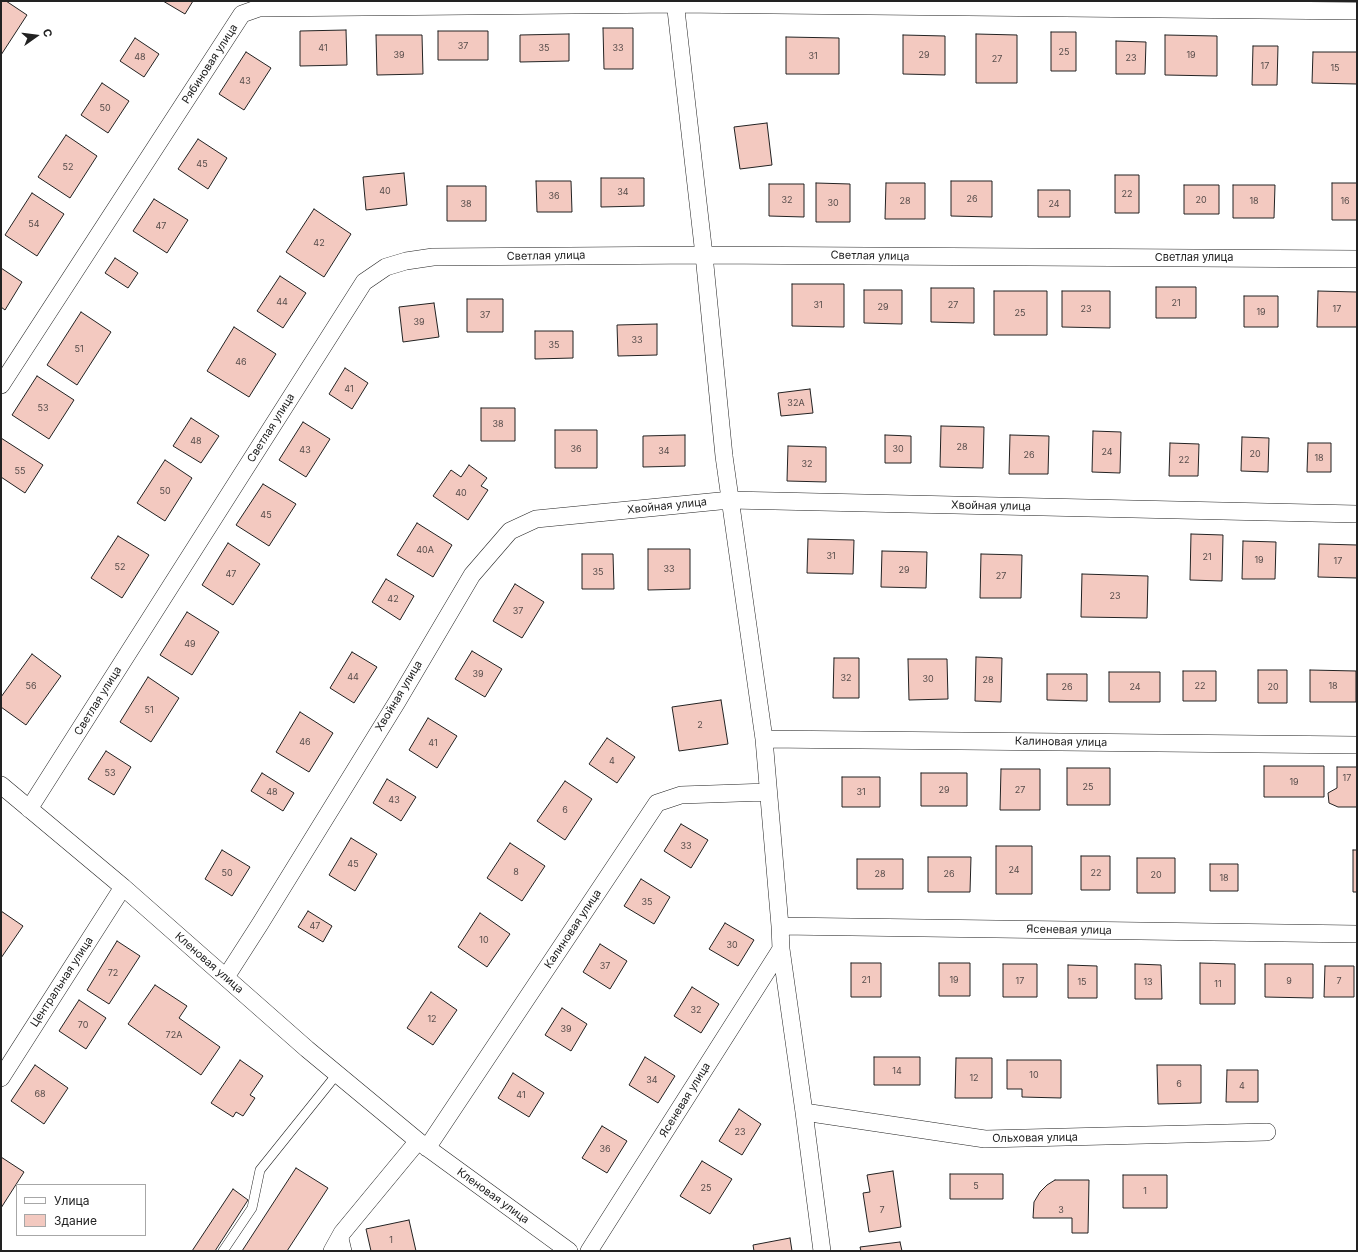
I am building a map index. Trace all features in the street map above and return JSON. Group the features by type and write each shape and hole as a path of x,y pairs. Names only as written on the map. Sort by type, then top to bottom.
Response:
{"street":[{"name":"Рябиновая улица","path":"1,385 242,14 259,8 675,2 1357,11"},
{"path":"675,2 704,254 724,456 764,739 781,949 822,1251"},
{"name":"Светлая улица","path":"29,809 364,282 386,267 406,260 433,257 704,254 1357,259"},
{"name":"Хвойная улица","path":"226,977 388,715 472,575 510,531 536,518 730,500 1357,514"},
{"name":"Калиновая улица","path":"764,739 1357,745"},
{"name":"Кленовая улица","path":"1,785 123,887 337,1074 422,1144 569,1251"},
{"name":"Калиновая улица","path":"422,1144 657,803 681,795 768,792"},
{"name":"Центральная улица","path":"1,1078 123,887"},
{"name":"Ясеневая улица","path":"780,926 1357,934"},
{"name":"Ясеневая улица","path":"590,1251 781,949"},
{"name":"Ольховая улица","path":"804,1112 985,1139 1267,1132"},
{"path":"332,1251 342,1233 422,1144"}],"lane":[{"path":"222,1251 252,1208 260,1170 337,1074"},
{"path":"342,1233 347,1251"}],"building":[{"path":"1,1 6,1 27,15 1,55"},
{"path":"163,1 193,1 185,14"},
{"path":"603,28 633,28 633,69 604,69"},
{"path":"346,30 347,65 300,66 300,31"},
{"path":"438,31 488,31 488,60 438,60"},
{"path":"1051,32 1076,32 1076,71 1051,71"},
{"path":"569,34 569,61 520,62 520,35"},
{"path":"976,34 1017,35 1017,83 976,83"},
{"path":"376,35 422,35 423,74 377,75"},
{"path":"903,35 945,36 945,75 903,74"},
{"path":"1165,35 1217,36 1217,76 1165,75"},
{"path":"786,37 839,38 839,74 786,74"},
{"path":"135,38 159,54 144,77 120,61"},
{"path":"1116,41 1146,42 1145,74 1116,74"},
{"path":"1253,46 1278,46 1277,85 1252,85"},
{"path":"246,52 271,68 244,110 219,94"},
{"path":"1313,52 1357,52 1357,84 1312,83"},
{"path":"102,83 129,101 108,133 81,115"},
{"path":"767,123 772,165 740,169 734,127"},
{"path":"66,135 97,156 70,198 38,177"},
{"path":"198,139 227,158 208,189 178,169"},
{"path":"404,173 407,205 366,210 363,177"},
{"path":"1115,175 1139,175 1139,213 1115,213"},
{"path":"601,178 644,178 644,206 601,207"},
{"path":"536,181 571,181 572,212 537,212"},
{"path":"951,181 992,181 992,217 951,216"},
{"path":"816,183 850,184 850,222 816,222"},
{"path":"886,183 925,183 925,219 885,219"},
{"path":"1332,183 1357,183 1357,220 1332,220"},
{"path":"769,184 804,184 804,217 769,216"},
{"path":"1184,185 1219,185 1219,214 1184,214"},
{"path":"1233,185 1275,185 1274,218 1233,218"},
{"path":"447,186 486,186 486,221 447,221"},
{"path":"1038,190 1070,190 1070,217 1038,217"},
{"path":"32,193 64,214 37,256 5,235"},
{"path":"154,199 188,220 167,253 133,231"},
{"path":"314,209 351,234 324,277 286,252"},
{"path":"115,258 138,273 128,288 105,273"},
{"path":"1,268 22,282 5,310 1,307"},
{"path":"280,276 306,293 283,328 257,311"},
{"path":"792,284 844,284 844,327 792,326"},
{"path":"1156,287 1196,287 1196,318 1156,318"},
{"path":"931,288 974,288 974,323 931,322"},
{"path":"864,290 902,290 902,324 864,323"},
{"path":"994,291 1047,291 1047,335 994,335"},
{"path":"1062,291 1110,291 1110,328 1062,327"},
{"path":"1318,291 1357,292 1357,327 1317,327"},
{"path":"1244,296 1278,296 1278,327 1244,327"},
{"path":"467,299 503,299 503,332 467,332"},
{"path":"434,303 439,337 403,342 399,307"},
{"path":"81,312 111,332 77,385 47,365"},
{"path":"657,324 657,355 618,356 617,325"},
{"path":"234,327 276,354 249,397 207,371"},
{"path":"535,331 573,331 573,358 535,359"},
{"path":"345,368 368,383 352,409 329,394"},
{"path":"37,376 74,400 49,439 12,415"},
{"path":"810,389 813,413 781,416 778,393"},
{"path":"481,408 515,408 515,441 481,441"},
{"path":"191,418 219,436 201,463 173,446"},
{"path":"303,422 330,439 306,477 279,460"},
{"path":"941,426 984,427 983,468 940,467"},
{"path":"555,430 597,430 597,468 555,468"},
{"path":"1093,431 1121,432 1120,473 1092,472"},
{"path":"685,435 685,466 643,467 643,436"},
{"path":"885,435 911,436 911,463 885,463"},
{"path":"1010,435 1049,436 1048,474 1009,474"},
{"path":"1242,437 1269,438 1268,472 1241,471"},
{"path":"1,438 43,465 25,493 1,477"},
{"path":"1170,443 1199,444 1198,476 1169,476"},
{"path":"1308,443 1331,443 1331,472 1307,472"},
{"path":"788,446 826,447 826,482 787,481"},
{"path":"165,460 192,478 165,521 137,503"},
{"path":"469,465 487,478 481,486 488,490 468,520 433,496 451,470 461,477"},
{"path":"263,484 296,504 269,546 236,525"},
{"path":"417,523 452,545 433,577 397,555"},
{"path":"1191,534 1223,535 1222,581 1190,580"},
{"path":"118,536 149,555 122,598 91,578"},
{"path":"808,539 854,540 853,574 807,573"},
{"path":"1243,541 1276,542 1275,579 1242,579"},
{"path":"228,543 260,564 233,605 202,585"},
{"path":"1319,544 1357,545 1357,578 1318,577"},
{"path":"648,549 690,549 690,589 648,590"},
{"path":"882,551 927,552 926,588 881,587"},
{"path":"582,554 613,554 614,589 582,589"},
{"path":"981,554 1022,555 1021,598 980,598"},
{"path":"1082,574 1148,576 1147,618 1081,617"},
{"path":"386,579 414,596 400,620 372,602"},
{"path":"515,584 544,602 522,638 493,621"},
{"path":"187,612 219,632 192,675 160,655"},
{"path":"472,651 502,669 485,697 455,679"},
{"path":"352,652 377,667 354,703 330,688"},
{"path":"32,654 61,676 26,725 1,707 1,697"},
{"path":"976,657 1002,658 1001,702 975,701"},
{"path":"834,658 859,658 859,698 833,698"},
{"path":"908,659 947,659 948,699 909,700"},
{"path":"1258,670 1287,670 1287,703 1258,703"},
{"path":"1310,670 1356,671 1356,702 1310,702"},
{"path":"1183,671 1216,671 1216,701 1183,701"},
{"path":"1109,672 1160,672 1160,702 1109,702"},
{"path":"1047,674 1087,674 1087,701 1047,700"},
{"path":"148,677 179,698 151,742 120,722"},
{"path":"721,700 728,744 679,751 672,707"},
{"path":"300,712 333,733 309,772 276,752"},
{"path":"428,718 457,736 437,768 409,750"},
{"path":"607,738 635,757 617,783 589,764"},
{"path":"106,751 131,767 114,795 88,779"},
{"path":"1264,766 1324,766 1324,797 1264,797"},
{"path":"1337,767 1357,767 1357,807 1338,807 1329,803 1328,793 1337,788"},
{"path":"1067,768 1110,768 1110,805 1067,805"},
{"path":"1001,769 1040,769 1040,810 1000,810"},
{"path":"262,773 294,793 283,811 251,791"},
{"path":"921,773 967,773 967,806 921,806"},
{"path":"842,777 880,777 880,807 842,807"},
{"path":"387,779 416,797 401,821 373,803"},
{"path":"565,781 592,799 565,840 537,821"},
{"path":"681,824 708,840 691,868 664,851"},
{"path":"351,838 377,854 355,891 329,875"},
{"path":"510,843 545,866 522,901 487,878"},
{"path":"996,846 1032,846 1032,894 996,894"},
{"path":"222,850 250,867 232,896 205,879"},
{"path":"1353,850 1357,850 1357,892 1353,892"},
{"path":"1081,856 1110,856 1110,890 1081,890"},
{"path":"928,857 971,857 970,892 928,892"},
{"path":"1137,858 1175,858 1175,893 1137,893"},
{"path":"857,859 903,859 903,889 857,889"},
{"path":"1210,864 1238,864 1238,891 1210,891"},
{"path":"641,879 670,897 654,924 624,906"},
{"path":"1,911 23,926 1,958"},
{"path":"308,911 332,926 323,942 298,927"},
{"path":"480,913 510,934 487,967 458,947"},
{"path":"725,923 754,940 738,966 709,949"},
{"path":"117,941 140,956 109,1004 87,990"},
{"path":"600,944 627,961 610,989 583,972"},
{"path":"851,963 881,963 881,997 851,997"},
{"path":"939,963 970,963 970,996 939,996"},
{"path":"1200,963 1235,964 1235,1004 1200,1004"},
{"path":"1003,964 1037,964 1037,997 1003,997"},
{"path":"1135,964 1161,965 1162,999 1135,999"},
{"path":"1265,964 1313,964 1313,998 1265,997"},
{"path":"1068,965 1097,966 1097,998 1068,998"},
{"path":"1325,966 1354,966 1354,997 1324,997"},
{"path":"155,985 187,1006 179,1018 220,1047 201,1075 128,1024"},
{"path":"692,987 719,1004 701,1033 674,1016"},
{"path":"431,992 457,1010 433,1045 407,1028"},
{"path":"79,1000 106,1018 86,1049 59,1031"},
{"path":"562,1008 587,1024 571,1051 545,1035"},
{"path":"645,1057 675,1076 658,1103 629,1085"},
{"path":"874,1057 920,1057 920,1085 874,1085"},
{"path":"956,1058 992,1058 992,1098 955,1098"},
{"path":"240,1060 263,1076 250,1095 255,1098 243,1116 236,1112 233,1117 211,1103"},
{"path":"1007,1060 1061,1060 1061,1098 1022,1097 1022,1089 1007,1089"},
{"path":"35,1065 68,1088 44,1124 11,1101"},
{"path":"1157,1065 1201,1065 1201,1103 1158,1104"},
{"path":"1227,1070 1258,1070 1258,1102 1226,1102"},
{"path":"513,1073 544,1093 529,1117 498,1098"},
{"path":"739,1109 761,1124 742,1155 719,1141"},
{"path":"602,1126 627,1141 607,1173 582,1158"},
{"path":"1,1157 24,1172 1,1208"},
{"path":"702,1161 732,1179 710,1214 680,1196"},
{"path":"296,1168 328,1188 287,1251 242,1251"},
{"path":"893,1171 901,1227 869,1232 863,1193 870,1192 867,1175"},
{"path":"950,1174 1003,1174 1003,1199 950,1199"},
{"path":"1123,1175 1167,1175 1167,1208 1123,1208"},
{"path":"1055,1180 1089,1180 1088,1233 1072,1233 1072,1218 1033,1218 1034,1202 1040,1192"},
{"path":"233,1189 248,1200 215,1251 192,1251"},
{"path":"409,1220 416,1251 371,1251 366,1229"},
{"path":"790,1238 792,1251 754,1251 753,1245"},
{"path":"900,1242 902,1251 861,1251 860,1247"}]}
